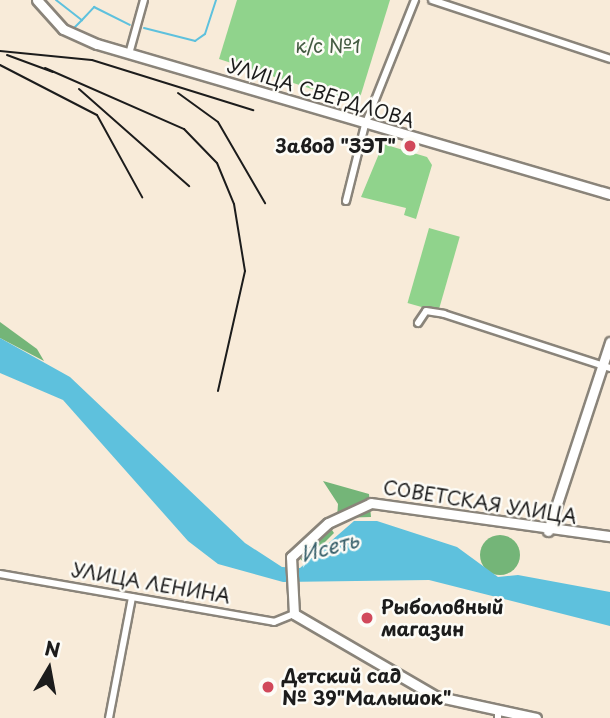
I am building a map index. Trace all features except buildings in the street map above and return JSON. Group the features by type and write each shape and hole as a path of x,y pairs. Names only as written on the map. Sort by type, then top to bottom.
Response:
{"street":[{"name":"УЛИЦА СВЕРДЛОВА","path":"37,0 63,29 129,54 365,125 610,194"},
{"path":"129,54 144,0"},
{"path":"346,201 365,125 415,0"},
{"path":"432,0 610,59"},
{"path":"418,323 426,311 444,314 606,366"},
{"path":"548,531 606,366 610,342"},
{"name":"СОВЕТСКАЯ УЛИЦА","path":"294,614 289,568 302,543 371,503 548,531 610,536"},
{"name":"УЛИЦА ЛЕНИНА","path":"0,574 274,622 294,614"},
{"path":"109,718 132,597"},
{"path":"294,614 353,643 419,689 498,716 536,718"}],"green space":[{"name":"к/с №1","path":"237,0 390,0 358,104 219,59"},
{"path":"383,144 427,157 432,165 416,219 404,215 406,208 361,197"},
{"path":"429,228 460,237 438,312 408,303"},
{"path":"0,322 37,349 44,361 0,338"},
{"path":"323,481 369,494 371,517 337,518 338,504"},
{"path":"330,527 334,533 304,563 296,554"},
{"path":"500,535 514,541 520,555 514,569 500,575 486,569 480,555 486,541"}],"water":[{"name":"Исеть","path":"0,338 70,377 245,543 282,567 300,568 354,521 377,521 457,547 498,577 518,575 610,592 610,626 429,580 283,582 218,564 188,541 63,400 0,373"}],"waterway":[{"path":"56,0 82,20 74,28"},
{"path":"144,28 195,41 205,34 216,0"},
{"path":"82,20 94,7 130,25"}],"railway":[{"path":"0,51 92,60 253,110"},
{"path":"7,55 53,72"},
{"path":"0,65 97,115 142,197"},
{"path":"45,68 184,129 217,163 234,204 245,271 218,391"},
{"path":"79,89 189,186"},
{"path":"178,93 218,122 265,203"}],"place":[{"name":"Завод \"ЗЭТ\"","path":"410,146"},
{"name":"Рыболовный магазин","path":"367,618"},
{"name":"Детский сад № 39\"Малышок\"","path":"268,687"}]}
